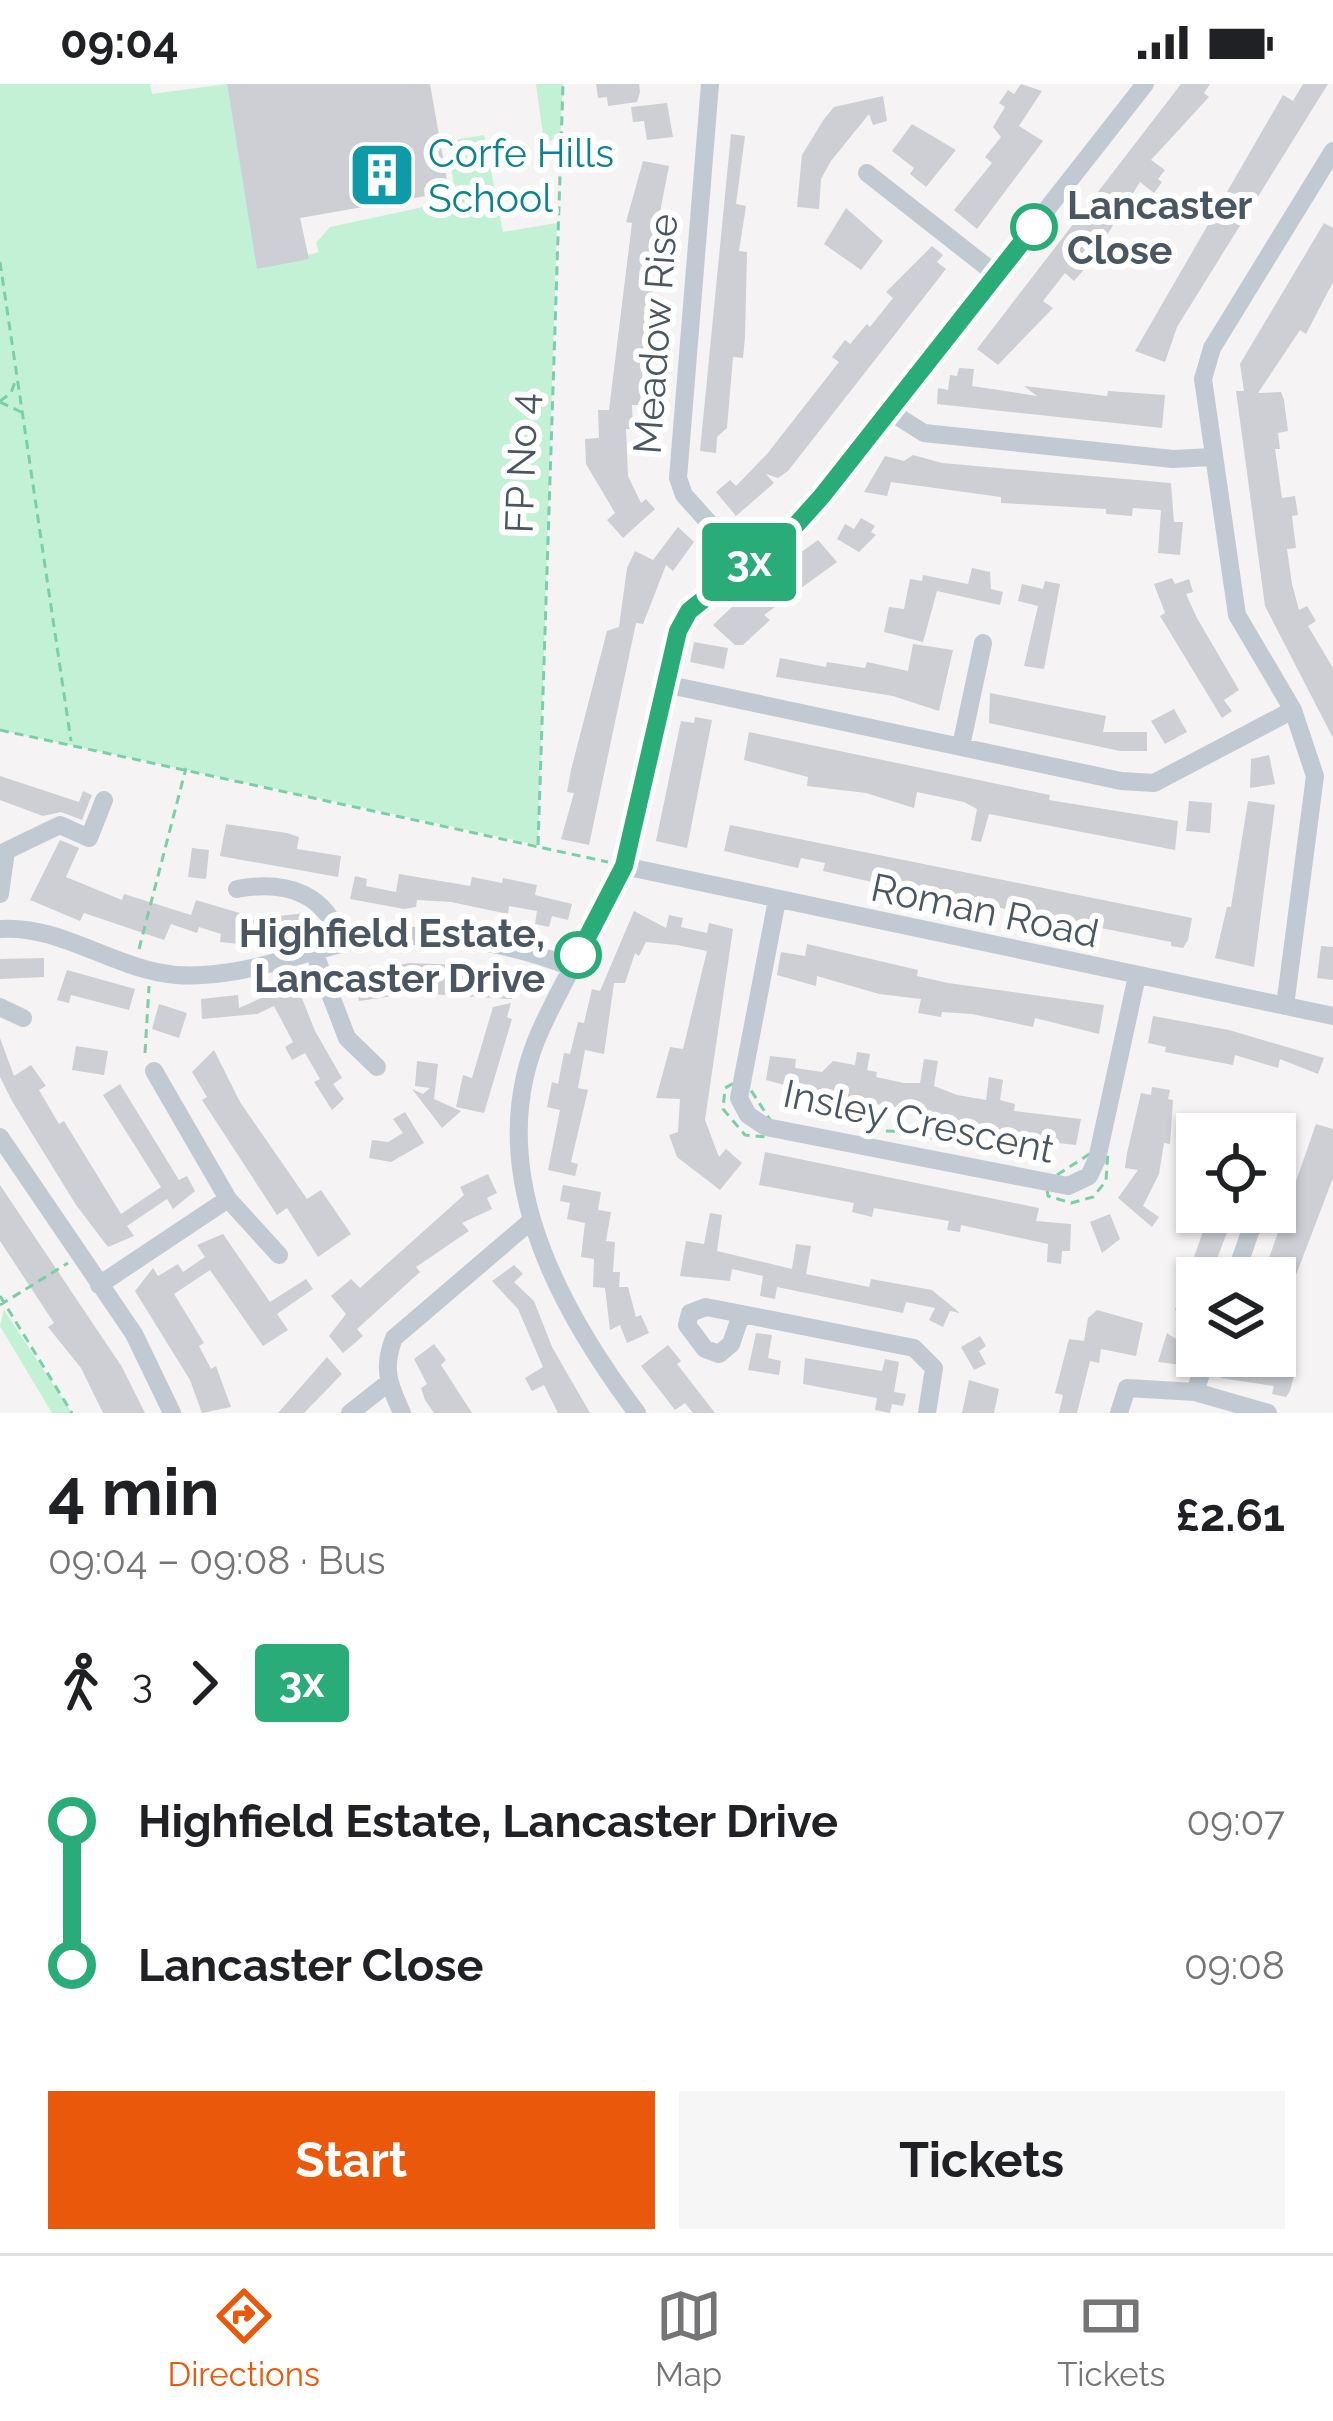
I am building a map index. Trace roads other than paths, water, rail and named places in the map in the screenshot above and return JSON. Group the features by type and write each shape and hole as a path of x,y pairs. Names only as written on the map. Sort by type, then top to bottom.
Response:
{"street":[{"name":"Meadow Rise","path":"710,84 678,478 684,494 746,564"},
{"path":"638,1413 587,1343 532,1220 519,1178 517,1103 539,1031 624,866 678,631 689,611 796,525 1144,84"},
{"path":"1286,1006 1316,793 1310,749 1293,710 1238,615 1203,379 1212,348 1333,151"},
{"path":"867,173 997,275"},
{"path":"890,411 924,433 1173,459 1212,457"},
{"path":"961,746 983,644"},
{"path":"665,684 1154,783 1293,710"},
{"path":"0,893 6,851 60,825 89,838 104,800"},
{"name":"Roman Road","path":"624,866 1333,1016"},
{"path":"237,889 258,885 316,899 333,918 341,944"},
{"name":"Insley Crescent","path":"777,900 739,1098 748,1115 766,1127 1068,1186 1090,1176 1097,1159 1137,976"},
{"path":"1,924 33,930 142,970 207,975 341,944 412,938 491,943 571,967"},
{"path":"314,952 347,1038 377,1067"},
{"path":"0,1007 23,1018"},
{"path":"154,1071 228,1198 279,1255"},
{"path":"0,1137 134,1334 172,1413"},
{"path":"99,1285 228,1198"},
{"path":"402,1413 388,1383 386,1359 394,1339 532,1220"},
{"path":"741,1315 914,1348 934,1368 927,1413"},
{"path":"1195,1391 1200,1377"},
{"path":"350,1413 388,1383"},
{"path":"1119,1413 1127,1388 1195,1391 1268,1413"}],"place":[{"name":"Corfe Hills School","path":"382,175"},
{"name":"Lancaster Close","path":"1034,227"},
{"name":"Highfield Estate, Lancaster Drive","path":"578,955"}]}
